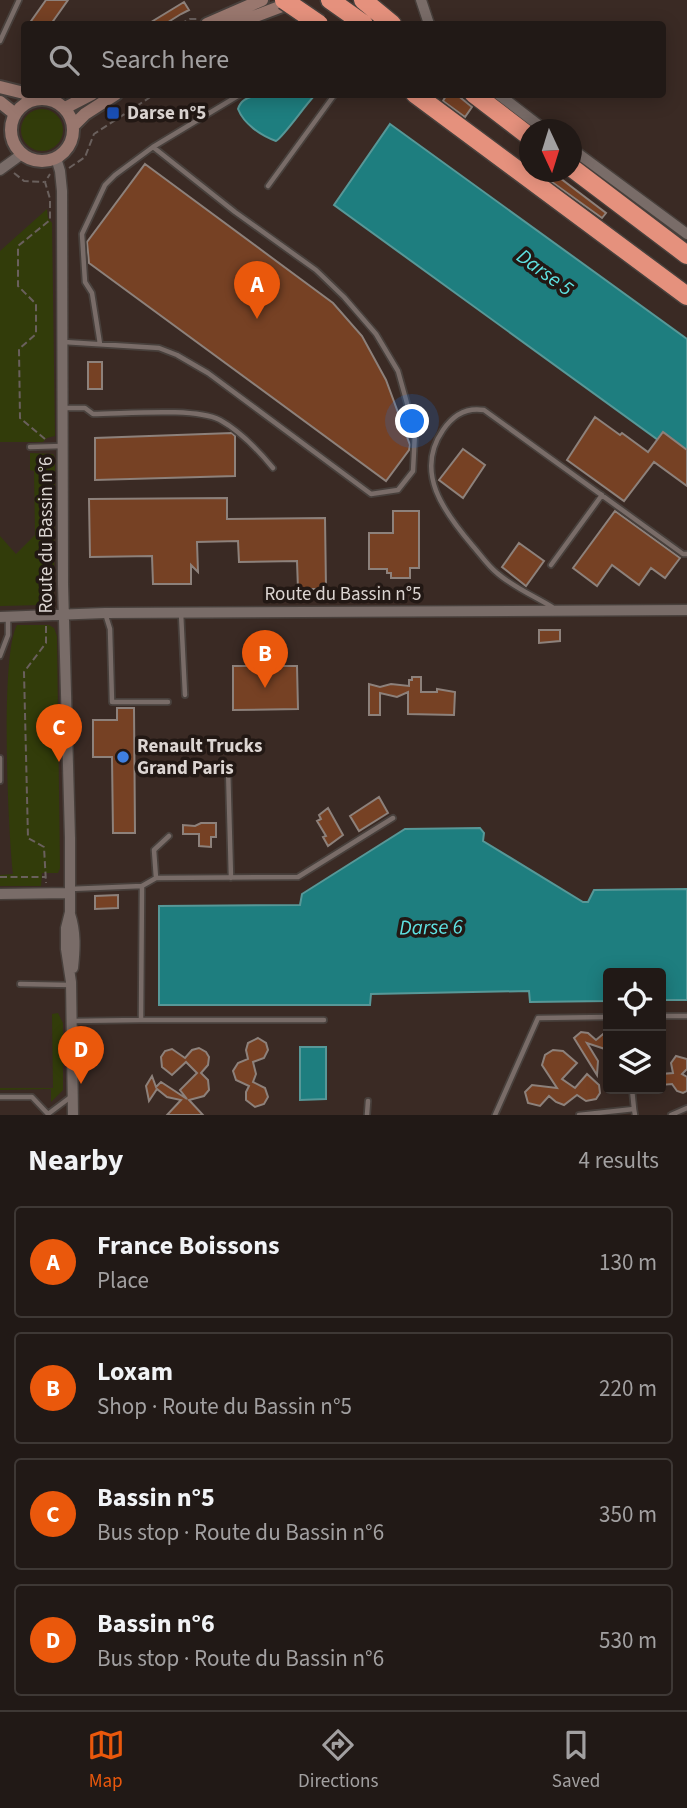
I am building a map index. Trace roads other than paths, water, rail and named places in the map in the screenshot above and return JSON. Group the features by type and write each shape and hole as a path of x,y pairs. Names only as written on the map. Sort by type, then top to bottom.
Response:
{"highway":[{"path":"284,0 315,21"},
{"path":"330,0 360,21"},
{"path":"363,0 388,21"},
{"path":"420,98 687,296"},
{"path":"478,98 519,129"},
{"path":"582,176 687,255"}],"main road":[{"path":"213,21 246,3 262,0"},
{"path":"242,21 297,0"},
{"path":"0,87 21,93"},
{"path":"39,98 54,101 65,108 73,126"},
{"path":"65,108 84,98"},
{"path":"42,99 31,101 15,114 11,135 17,158 38,161 56,158 69,145 73,126 85,114 110,98"},
{"path":"0,102 15,114"}],"street":[{"path":"421,0 428,21"},
{"path":"503,98 531,119"},
{"path":"582,156 687,234"},
{"path":"0,170 17,158"},
{"name":"Route du Bassin n°6","path":"56,158 62,191 64,615 70,912 66,928 66,949 71,984 73,1115"},
{"name":"Route du Bassin n°5","path":"4,617 181,612 687,610"},
{"path":"0,894 69,891"}],"lane":[{"path":"0,41 19,0"},
{"path":"100,344 92,293 85,282 82,234 105,185 153,147 235,98"},
{"path":"268,186 332,98"},
{"path":"62,342 159,348 177,355 208,373 372,494 398,490 412,471 415,432 398,371 376,334 316,270 235,212 153,147"},
{"path":"62,408 85,408 93,414 197,413 219,420 258,450 273,468"},
{"path":"557,610 496,573 439,503 433,477 433,446 460,412 484,410 683,554 687,554"},
{"path":"30,447 63,446"},
{"path":"551,565 603,495"},
{"path":"181,612 185,695"},
{"path":"105,613 110,629 112,702 168,702"},
{"path":"0,656 8,635 4,617"},
{"path":"0,758 0,781"},
{"path":"178,768 228,767 231,878"},
{"path":"69,891 142,886 156,878 298,877 393,818"},
{"path":"156,878 154,850 169,836"},
{"path":"141,1020 142,886"},
{"path":"20,984 71,984"},
{"path":"666,1016 687,1016"},
{"path":"495,1115 538,1018 603,1017"},
{"path":"72,1021 324,1020"},
{"path":"579,1115 635,1112 633,1094"},
{"path":"0,1097 32,1097 47,1114 72,1095"},
{"path":"367,1115 368,1101"},
{"path":"672,1115 685,1111"}],"water":[{"path":"248,98 313,98 276,141 264,136 244,119 238,109"},
{"name":"Darse 5","path":"390,124 687,339 687,461 334,205"},
{"name":"Darse 6","path":"480,828 484,833 483,841 583,902 588,902 594,890 687,889 687,1000 666,1000 666,968 603,968 603,1001 530,1002 529,991 371,994 370,1005 159,1005 159,906 300,905 302,894 405,829"},
{"path":"300,1047 326,1047 326,1099 300,1100"}],"place":[{"name":"Darse n°5","path":"113,113"},
{"name":"France Boissons","path":"257,319"},
{"name":"Loxam","path":"265,688"},
{"name":"Renault Trucks Grand Paris","path":"123,757"},
{"name":"Bassin n°5","path":"59,762"},
{"name":"Bassin n°6","path":"81,1084"}]}
